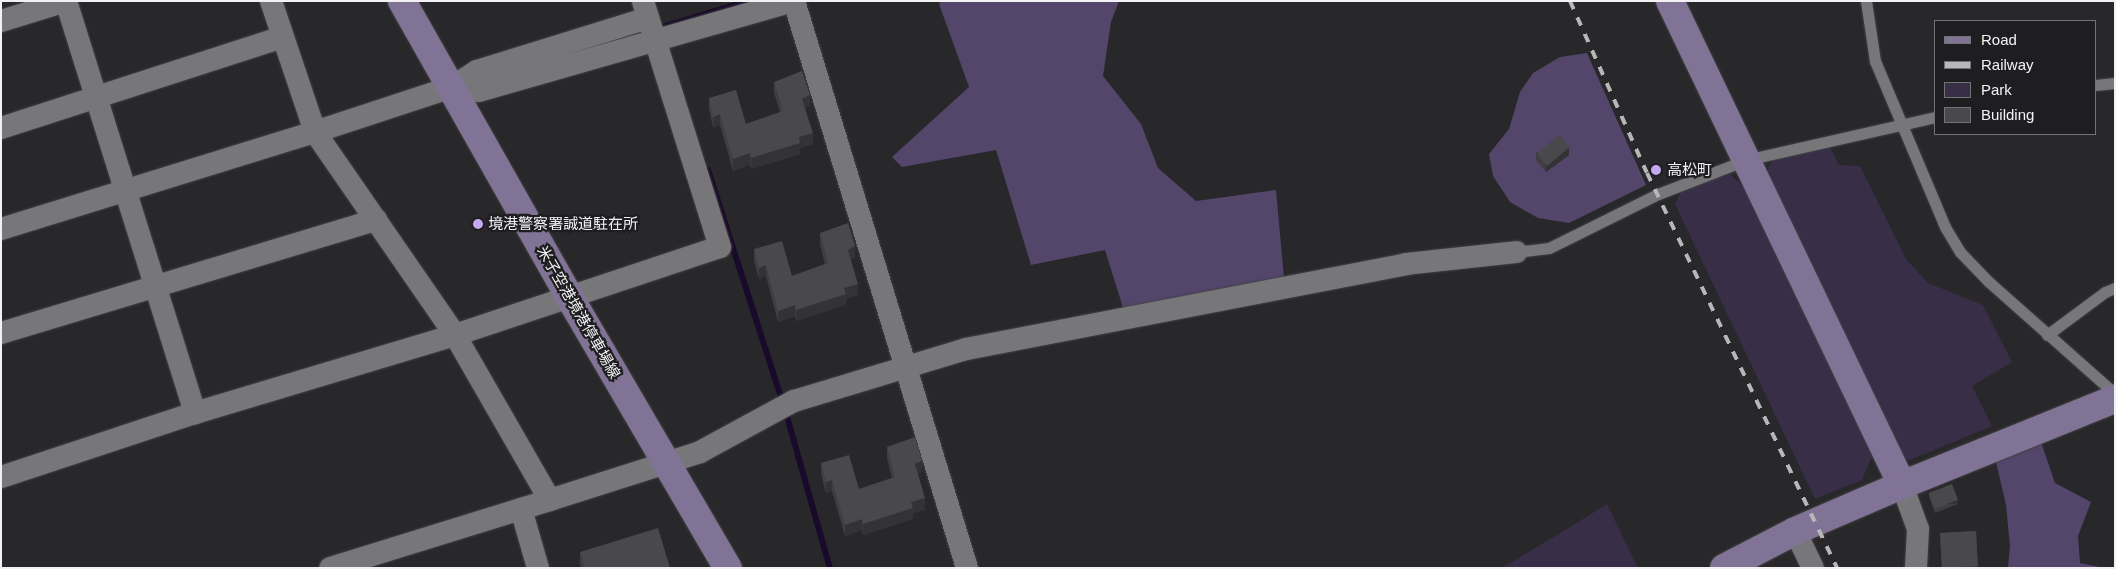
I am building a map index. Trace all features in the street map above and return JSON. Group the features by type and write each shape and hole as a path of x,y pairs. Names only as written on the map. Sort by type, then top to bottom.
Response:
{"street":[{"path":"1,21 66,1 195,413"},
{"path":"271,1 315,132 455,334 550,500"},
{"name":"米子空港境港停車場線","path":"402,1 452,86 570,298 728,568"},
{"path":"452,86 479,91 793,1 908,368 967,568"},
{"path":"1670,1 1902,485 1918,529 1916,568"},
{"path":"1,229 315,132 452,86 477,71 645,10 720,247 570,298 195,413 1,477"},
{"path":"1,128 283,37"},
{"path":"1,333 376,220"},
{"path":"330,568 667,464 700,452 794,401 966,350 1054,331 1300,287 1406,264 1516,252"},
{"path":"1724,568 1795,531 1902,485 2115,399"},
{"path":"521,509 538,568"},
{"path":"1795,531 1813,568"}],"lane":[{"path":"1866,1 1875,61 1945,227 1960,252 2047,334 2115,394"},
{"path":"2096,85 2115,83"},
{"path":"1516,252 1549,248 1658,194 1746,160 1934,117"},
{"path":"2047,334 2105,292 2115,288"}],"green space":[{"path":"1830,147 1839,165 1860,166 1906,259 1928,283 1983,305 2012,362 1972,386 1992,426 1910,460 1904,459 1765,174 1774,158"},
{"path":"1730,174 1745,188 1872,456 1862,480 1815,499 1675,204 1682,189"},
{"path":"1607,504 1638,568 1502,568 1562,532"}],"shaded area":[{"path":"941,1 1119,1 1111,22 1103,76 1141,124 1158,168 1196,201 1276,190 1284,278 1124,311 1105,250 1031,265 996,150 902,167 892,157 969,87 939,4"},
{"path":"1587,53 1646,185 1569,223 1538,218 1510,202 1493,176 1489,154 1509,129 1520,92 1533,73 1560,57"},
{"path":"2041,442 2055,483 2091,502 2078,536 2080,563 2105,568 2008,568 2010,546 2006,505 1996,462"}],"building":[{"path":"802,71 810,95 802,99 813,133 799,137 800,143 751,158 750,153 733,159 720,114 713,117 709,98 736,90 746,124 783,111 774,82"},
{"path":"1559,135 1569,147 1547,166 1537,154"},
{"path":"848,223 855,246 848,250 858,284 844,288 846,294 796,310 795,305 778,311 766,265 759,268 754,249 782,241 792,276 828,263 820,233"},
{"path":"915,437 922,461 915,464 925,498 911,502 913,508 863,524 862,519 845,525 832,480 826,482 821,463 849,455 859,489 895,477 887,447"},
{"path":"1952,484 1958,500 1935,509 1929,493"},
{"path":"658,528 670,568 585,568 580,552"},
{"path":"1976,531 1978,566 1942,568 1940,533"}],"waterway":[{"path":"662,27 748,1"},
{"path":"708,170 786,413 830,568"}],"railway":[{"path":"1570,1 1647,173 1837,568"}],"place":[{"name":"高松町","path":"1656,170"},
{"name":"境港警察署誠道駐在所","path":"478,224"}]}
